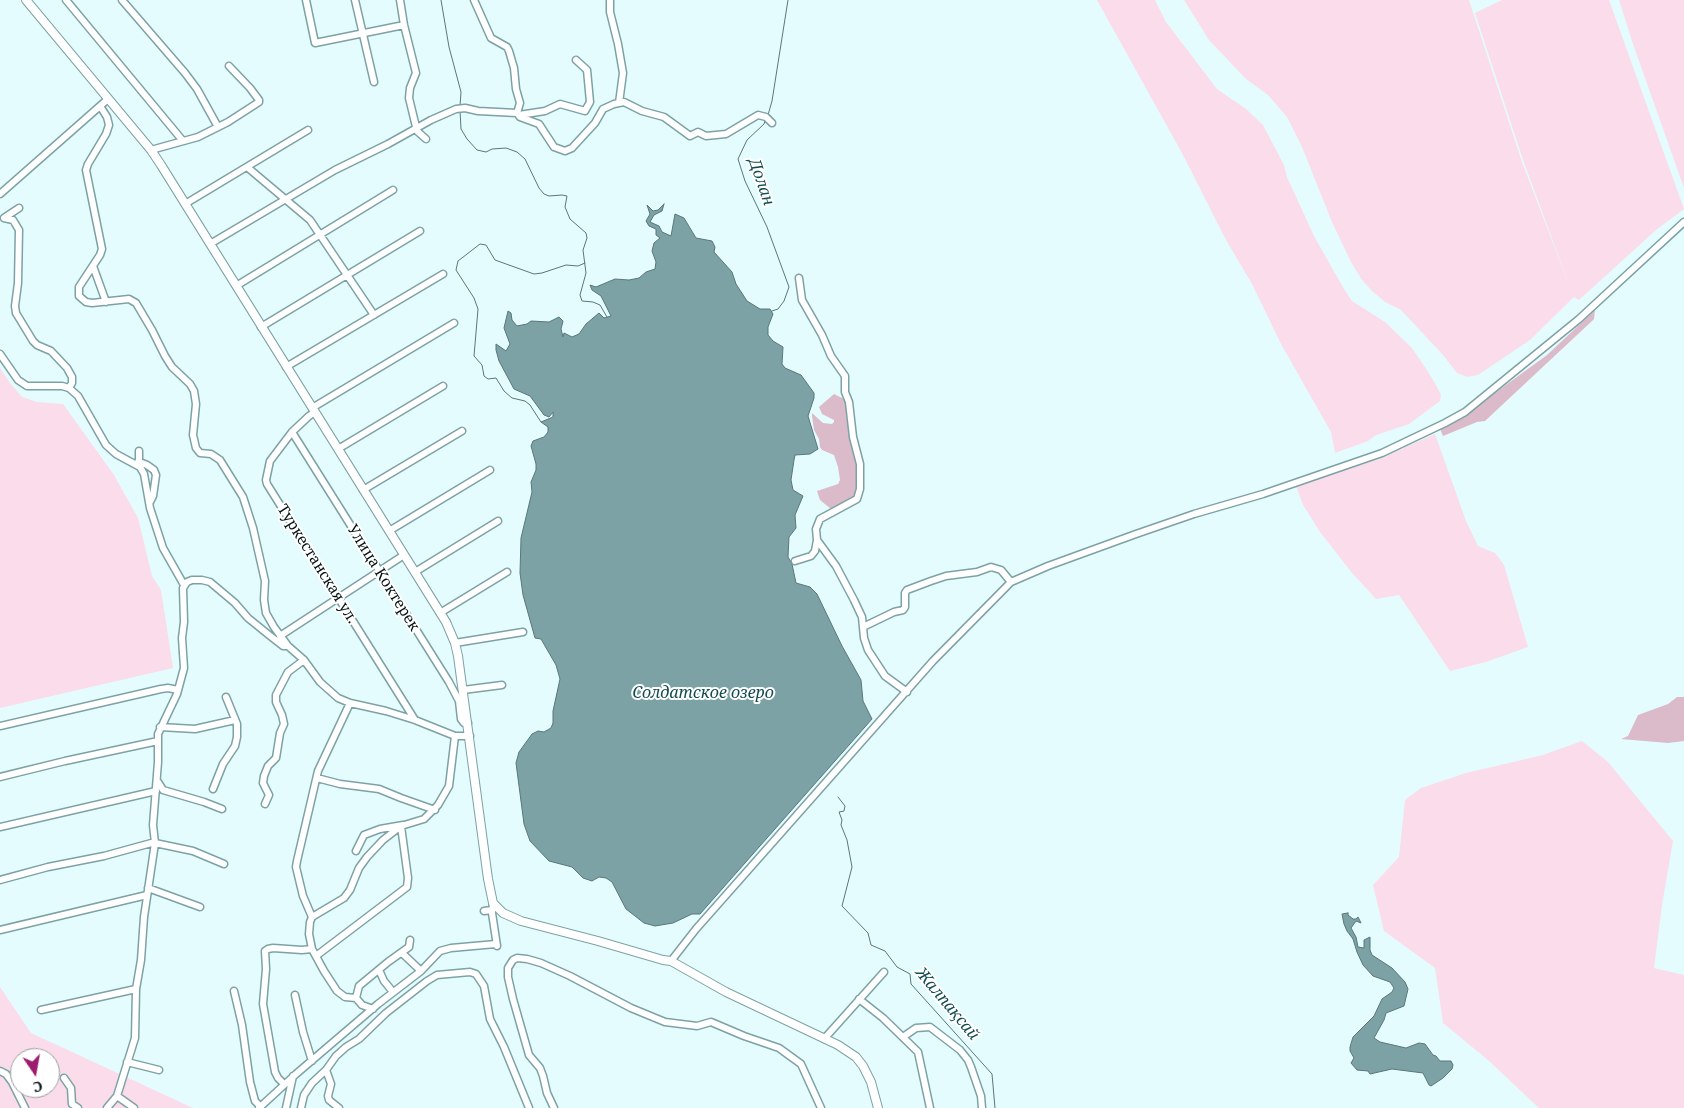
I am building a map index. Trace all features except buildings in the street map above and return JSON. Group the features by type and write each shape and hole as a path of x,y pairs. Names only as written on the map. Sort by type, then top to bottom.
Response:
{"main road":[{"path":"26,0 151,150 440,613 455,644 470,736 493,906 521,921 671,961 726,992 849,1052 859,1061 867,1074 878,1108"}],"street":[{"path":"66,0 183,141"},
{"path":"122,0 186,73 218,127"},
{"path":"306,0 315,42 404,25"},
{"path":"355,0 374,82"},
{"path":"400,0 416,73 410,88 409,98 416,128 420,135 426,139"},
{"path":"474,0 490,38 507,47 509,51 520,103 518,114"},
{"path":"610,0 610,12 623,72 619,102"},
{"path":"210,244 335,170 459,108 518,114 545,111 560,104 585,111 590,102 588,70 576,60"},
{"path":"151,150 198,137 218,127 259,101 229,66"},
{"path":"0,194 108,100"},
{"path":"518,114 520,117 539,124 554,147 565,151 572,148 595,123 603,110 619,102 624,102 642,111 664,117 690,136 698,132 706,136 726,134 758,115 766,117 772,123"},
{"path":"100,106 109,125 86,170 102,246 100,256 78,287 80,296 86,302 129,299 136,303 172,367 190,384 194,392 196,404 193,434 196,448 200,453 212,454 220,460 243,497 253,528 265,582 264,600 266,613 288,646 304,660 328,690 338,698 414,720 455,736 470,736"},
{"path":"185,204 308,130"},
{"path":"247,167 310,220 374,315"},
{"path":"236,286 393,190"},
{"path":"2,218 19,208"},
{"path":"2,218 13,220 18,230 16,312 33,341 37,345 51,351 66,368 72,377 69,388"},
{"path":"671,961 696,928 933,661 1011,582 1048,566 1136,534 1194,514 1263,494 1382,453 1445,423 1465,412 1579,319 1684,222"},
{"path":"261,327 420,231"},
{"path":"93,266 106,302"},
{"path":"286,367 443,274"},
{"path":"795,561 811,556 815,551 816,529 820,519 857,499 860,489 860,464 853,437 849,402 845,392 845,376 831,356 822,335 802,300 799,278"},
{"name":"Туркестанская ул.","path":"414,720 266,480 270,461 292,432 313,410 454,323"},
{"path":"0,354 18,380 27,386 62,386 69,388 78,396 106,445 116,454 137,464 145,464 156,472 155,485 150,502"},
{"path":"338,449 443,386"},
{"path":"363,490 462,431"},
{"name":"Улица Коктерек","path":"292,432 449,682 459,701 461,719 464,723 468,723"},
{"path":"137,464 139,451"},
{"path":"137,464 144,474 163,548 184,586"},
{"path":"389,531 490,470"},
{"path":"415,572 498,521"},
{"path":"817,540 836,566 862,617 864,638 868,650 885,676 907,692"},
{"path":"280,636 338,596 404,555"},
{"path":"863,627 894,612 904,610 905,593 907,590 931,580 977,572 991,567 1001,570 1011,582"},
{"path":"440,613 507,572"},
{"path":"107,1108 117,1096 135,1038 136,990 141,960 147,892 155,843 153,825 158,740 160,727 178,690 184,668 182,590 184,586 187,582 197,580 210,582 235,603 248,618 283,646 288,646"},
{"path":"455,644 523,632"},
{"path":"265,804 269,796 264,783 264,776 268,766 276,758 280,734 284,724 276,702 276,695 288,672 304,660"},
{"path":"463,690 502,685"},
{"path":"0,726 161,689 178,690"},
{"path":"213,790 224,764 235,746 238,731 226,697"},
{"path":"350,703 321,764 296,867 303,896 312,917 308,934 312,949 337,992 345,997 356,998 362,1005 372,1009"},
{"path":"160,727 194,729 235,720"},
{"path":"356,851 362,838 368,833 424,819 435,810 449,786 455,736"},
{"path":"0,777 158,740"},
{"path":"317,778 340,784 380,789 435,810"},
{"path":"157,781 163,790 222,809"},
{"path":"0,827 156,791"},
{"path":"312,917 344,898 350,890 359,868 371,851 382,840 404,825"},
{"path":"316,956 407,887 404,825"},
{"path":"0,880 155,843 193,852 224,864"},
{"path":"0,930 147,892 200,907"},
{"path":"234,991 239,1009 253,1094 255,1101 260,1107 293,1076 420,971 440,951 446,948 497,946 493,906 484,911"},
{"path":"356,998 359,986 409,947 410,940"},
{"path":"284,1084 275,1072 263,1004 266,969 265,951 270,948 312,949"},
{"path":"402,953 420,971"},
{"path":"554,1108 546,1093 540,1068 529,1054 513,999 508,968 516,958 541,963 631,1008 665,1022 697,1026 711,1022 744,1036 770,1044 790,1055 801,1064 821,1108"},
{"path":"379,970 384,982 393,992"},
{"path":"301,1108 304,1095 312,1083 326,1070 336,1056 359,1039 386,1013 437,975 470,972 476,974 484,986 490,1019 504,1046 529,1108"},
{"path":"824,1039 884,972"},
{"path":"41,1010 136,990"},
{"path":"295,995 312,1061"},
{"path":"859,999 904,1037 920,1055 930,1108"},
{"path":"904,1037 916,1028 930,1027 960,1050 971,1067 981,1096 982,1108"},
{"path":"127,1062 159,1070"},
{"path":"326,1070 331,1084 330,1100 339,1108"},
{"path":"0,1071 6,1074 10,1079"},
{"path":"286,1108 293,1076"},
{"path":"64,1078 70,1085 72,1104 78,1108"},
{"path":"117,1096 134,1108"}],"shaded area":[{"path":"1097,0 1155,0 1166,22 1217,89 1246,109 1263,125 1284,165 1287,177 1314,236 1344,289 1352,301 1385,322 1411,347 1437,387 1441,395 1440,401 1409,424 1376,435 1368,441 1335,453 1331,432 1281,344 1252,284 1226,240 1182,153"},
{"path":"1184,0 1469,0 1522,162 1571,290 1523,160 1475,13 1502,0 1609,0 1684,209 1656,230 1579,300 1574,297 1530,340 1478,375 1467,377 1457,373 1401,310 1385,302 1362,280 1351,262 1332,222 1302,147 1287,117 1268,95 1246,79 1209,40"},
{"path":"1619,0 1684,0 1684,188 1633,44"},
{"path":"1595,310 1594,319 1485,421 1477,422 1443,436 1440,429 1466,414 1547,355"},
{"path":"0,368 22,397 37,402 63,404 114,475 138,518 152,576 161,590 173,668 0,708"},
{"path":"834,394 848,401 859,464 859,489 856,496 848,502 831,509 820,500 817,491 838,484 840,480 838,467 834,455 822,450 820,447 819,439 814,430 812,413 823,423 832,424 834,420 822,414 819,407"},
{"path":"1435,434 1466,521 1478,546 1495,553 1504,565 1528,647 1486,662 1450,671 1399,595 1376,599 1352,573 1320,532 1303,505 1296,486 1379,459"},
{"path":"1677,697 1684,697 1684,741 1668,743 1621,739 1628,736 1638,715 1668,704"},
{"path":"1582,741 1608,762 1673,841 1654,968 1684,975 1684,1108 1539,1108 1489,1061 1443,1023 1435,968 1384,931 1373,885 1399,857 1405,800 1421,788 1466,773 1543,755"},
{"path":"0,987 31,1033 193,1108 0,1108"}],"water":[{"name":"Солдатское озеро","path":"664,204 662,211 654,215 650,222 659,226 662,232 671,236 675,214 684,218 696,238 712,241 715,247 714,252 732,272 736,284 747,301 760,309 770,309 773,314 768,327 768,335 773,341 783,347 782,364 785,368 801,375 814,393 808,416 818,449 810,454 795,455 791,480 793,490 803,496 795,515 796,528 789,537 788,557 792,564 796,583 810,587 817,594 861,680 863,701 872,719 700,914 692,914 673,923 655,926 644,923 626,909 612,882 606,878 599,877 592,881 583,878 572,867 549,861 530,841 524,824 516,763 519,752 532,734 538,731 544,732 551,728 560,679 556,665 541,639 535,638 523,595 520,573 521,538 532,492 531,482 536,470 531,446 533,441 544,437 548,432 548,427 541,422 553,417 553,412 549,417 544,415 530,396 514,389 499,361 496,344 506,351 510,344 504,328 508,311 511,313 512,320 517,326 531,321 549,322 559,317 563,321 561,329 563,337 564,333 572,337 579,334 586,324 599,313 604,318 611,316 601,296 592,290 590,285 596,287 615,279 629,280 639,278 646,272 655,269 656,262 652,251 654,243 660,238 656,235 656,229 649,226 646,221 650,214 647,205 653,211 658,210"},
{"path":"1348,913 1353,919 1358,917 1361,923 1356,921 1351,928 1356,937 1358,947 1364,948 1364,940 1370,937 1372,955 1392,968 1405,982 1408,989 1404,1006 1386,1013 1374,1038 1380,1042 1406,1048 1419,1043 1425,1044 1440,1061 1451,1061 1452,1069 1431,1086 1423,1073 1392,1069 1370,1074 1368,1071 1357,1070 1351,1063 1354,1058 1350,1051 1353,1037 1374,1016 1382,999 1392,992 1394,988 1390,982 1373,976 1363,965 1353,939 1344,924 1342,914"}],"waterway":[{"path":"441,0 449,47 461,92 460,106"},
{"name":"Долан","path":"768,115 772,101 788,0"},
{"path":"460,110 461,129 477,150 486,152 492,149 506,148 517,152 525,159 539,188 544,194 549,196 567,196 565,207 570,219 586,233 587,238 583,250 586,273 580,295 582,301 600,305 607,317"},
{"name":"Долан","path":"765,121 747,140 738,159 745,181 767,227 789,287 784,301 778,309 772,311"},
{"path":"541,422 530,405 525,401 512,398 504,391 496,378 488,379 484,376 482,365 474,356 478,309 474,298 456,270 458,261 480,244 486,245 495,260 534,274 566,265 578,266 585,263"},
{"name":"Жалпақсай","path":"838,797 845,806 844,811 839,812 852,867 842,906 868,933 871,945 885,951 897,967 910,974 911,984 992,1074 995,1108"}]}
